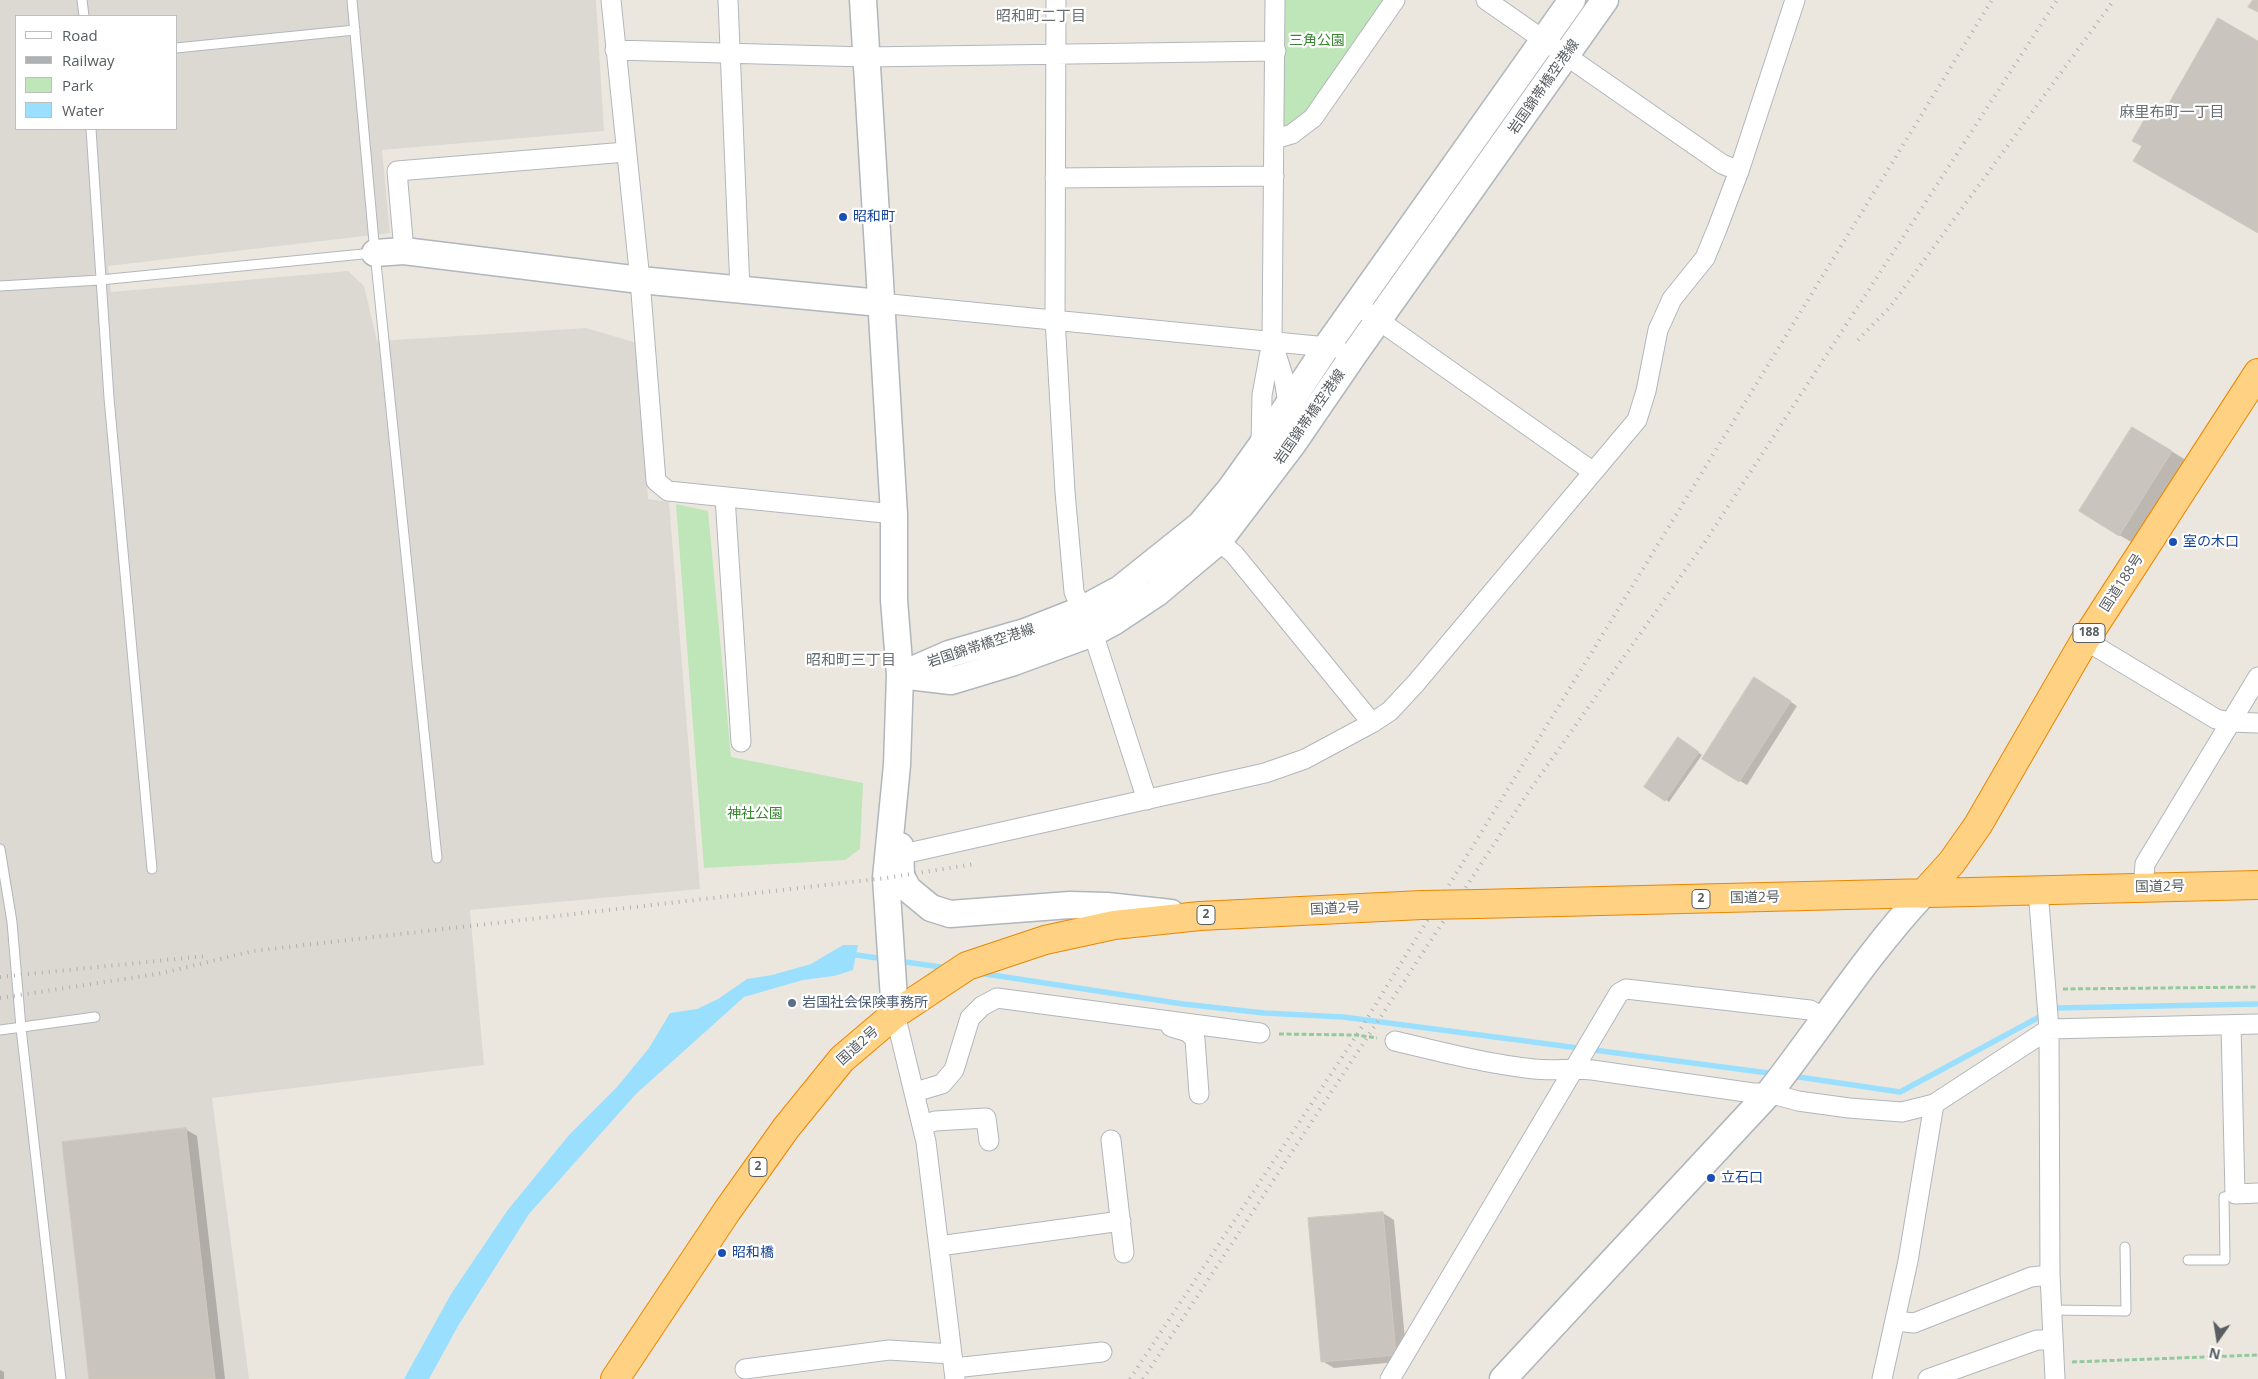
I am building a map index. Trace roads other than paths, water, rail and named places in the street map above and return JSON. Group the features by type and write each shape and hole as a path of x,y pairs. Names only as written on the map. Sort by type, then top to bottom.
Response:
{"highway":[{"name":"国道188号","path":"1923,894 1952,862 1978,825 2085,640 2258,373"},
{"name":"国道2号","path":"615,1379 727,1211 786,1128 842,1059 895,1014 967,966 1045,940 1114,925 1200,916 1422,905 2258,885"}],"main road":[{"path":"863,0 894,514 894,600 900,675 894,856 886,878 891,978 895,1014"},
{"name":"岩国錦帯橋空港線","path":"900,675 949,654 1025,632 1087,622 1120,589 1210,533 1292,445 1355,353 1367,312 1572,0"},
{"name":"岩国錦帯橋空港線","path":"1210,533 1231,488 1328,346 1367,312 1566,56 1606,0"},
{"path":"375,252 404,251 640,280 880,303"},
{"path":"894,856 908,889 931,908 950,914 1070,905 1107,906 1200,916"},
{"path":"1503,1379 1772,1089 1797,1058 1884,936 1923,894"}],"street":[{"path":"611,0 640,280 656,481 668,491 894,514"},
{"path":"728,0 740,290"},
{"path":"1056,0 1055,319 1074,592 1087,622 1147,800"},
{"path":"1261,446 1262,395 1272,341 1275,0"},
{"path":"1275,139 1292,134 1313,118 1395,0"},
{"path":"1486,0 1722,164 1739,171"},
{"path":"894,856 1266,773 1305,759 1372,723 1390,711 1416,683 1592,471 1637,420 1646,391 1658,330 1672,298 1705,258 1739,171 1795,0"},
{"path":"615,50 866,57 1276,51"},
{"path":"404,251 397,171 626,152"},
{"path":"1055,178 1274,176"},
{"path":"880,303 1328,346 1355,353"},
{"path":"1367,312 1592,471"},
{"path":"1272,341 1289,404 1292,445"},
{"path":"724,497 742,742"},
{"path":"1210,533 1234,554 1372,723"},
{"path":"2085,640 2216,719 2230,722 2258,723"},
{"path":"2143,888 2145,864 2258,677"},
{"path":"2038,890 2049,1025 2050,1275 2054,1371"},
{"path":"1390,1379 1619,993 1626,989 1810,1010 1825,1019"},
{"path":"915,1092 942,1084 954,1070 970,1018 982,1006 997,998 1260,1033"},
{"path":"895,1014 926,1142 954,1367"},
{"path":"1148,1018 1149,1022 1188,1032 1195,1039 1198,1094"},
{"path":"1395,1041 1477,1061 1541,1070 1556,1071 1578,1062 1753,1094 1772,1089 1798,1101 1902,1112 1934,1104 2049,1025 2258,1024"},
{"path":"2231,1025 2235,1194 2258,1193"},
{"path":"1882,1379 1908,1261 1934,1104"},
{"path":"923,1125 934,1121 986,1118 989,1141"},
{"path":"1111,1140 1124,1253"},
{"path":"939,1246 1121,1221"},
{"path":"1895,1321 1914,1323 2032,1277 2050,1275"},
{"path":"1928,1379 2036,1340 2053,1340"},
{"path":"745,1369 889,1350 954,1367 1102,1352"}],"lane":[{"path":"82,0 84,15"},
{"path":"352,0 375,252 437,858"},
{"path":"178,48 355,30"},
{"path":"91,130 109,408 152,870"},
{"path":"0,286 100,280 375,252"},
{"path":"0,849 12,922 21,1028 61,1379"},
{"path":"0,1030 95,1017"},
{"path":"2188,1260 2225,1260 2224,1196 2235,1194"},
{"path":"2052,1310 2126,1311 2125,1247"}],"water":[{"path":"843,945 858,945 853,970 834,976 803,980 744,997 636,1094 529,1214 458,1326 429,1379 404,1379 451,1294 507,1211 569,1135 617,1087 649,1048 670,1013 697,1009 718,999 747,979 772,975 811,964"}],"waterway":[{"path":"851,956 857,955 884,959"},
{"path":"898,961 948,968"},
{"path":"979,973 1183,1004 1264,1013 1343,1017 1776,1074"},
{"path":"1792,1076 1900,1092 2056,1008 2258,1004"}],"railway":[{"path":"1130,1379 1360,1030 1992,0"},
{"path":"1143,1379 1525,797 1705,542 2057,0"},
{"path":"1858,340 1890,307 2114,0"},
{"path":"0,998 163,973 253,951 886,878 975,864"},
{"path":"0,977 206,956"}],"place":[{"name":"昭和町","path":"843,217"},
{"name":"室の木口","path":"2173,542"},
{"name":"岩国社会保険事務所","path":"792,1003"},
{"name":"立石口","path":"1711,1178"},
{"name":"昭和橋","path":"722,1253"}],"district":[{"name":"昭和町二丁目","path":"1041,17"},
{"name":"麻里布町一丁目","path":"2172,113"},
{"name":"昭和町三丁目","path":"851,661"}],"park label":[{"name":"三角公園","path":"1317,41"},
{"name":"神社公園","path":"755,814"}]}
